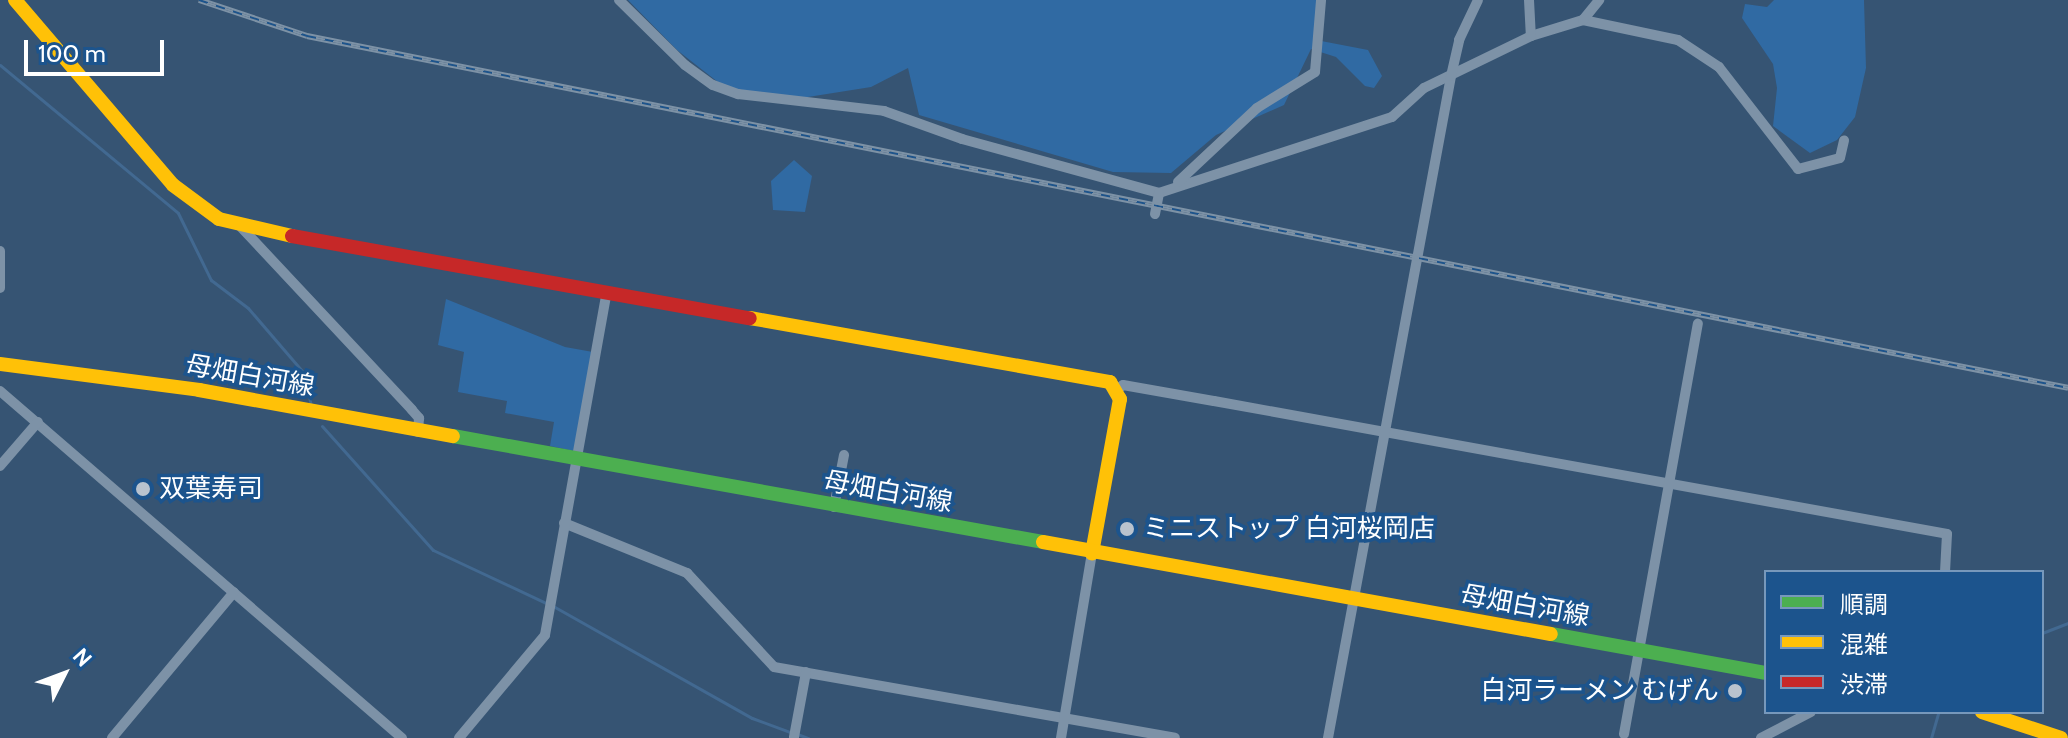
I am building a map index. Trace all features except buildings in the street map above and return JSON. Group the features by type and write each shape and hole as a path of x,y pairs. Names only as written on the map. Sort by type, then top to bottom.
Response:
{"main road":[{"path":"15,0 173,185 219,219 241,227 1110,382 1118,389 1092,553"},
{"name":"母畑白河線","path":"0,364 199,390 418,432 575,457 834,507 1764,673"},
{"path":"1988,714 2061,738"}],"street":[{"path":"619,0 685,65 713,85 738,94 884,111 962,139 1159,193 1392,117 1424,88 1531,36 1583,20 1678,40 1719,67 1798,169 1840,158 1844,140"},
{"path":"1174,186 1257,108 1299,86 1315,72 1321,0"},
{"path":"1328,738 1451,76 1459,40 1478,0"},
{"path":"1529,0 1531,36"},
{"path":"1583,20 1599,0"},
{"path":"1155,214 1159,193"},
{"path":"241,227 419,418 418,432"},
{"path":"0,251 0,288"},
{"path":"459,738 545,635 607,292"},
{"path":"1624,734 1698,324"},
{"path":"1118,389 1123,385 1947,534 1945,570"},
{"path":"0,391 402,738"},
{"path":"0,466 38,422"},
{"path":"834,507 844,455"},
{"path":"564,523 687,573 770,665 1175,738"},
{"path":"1061,738 1092,553"},
{"path":"112,738 234,592"},
{"path":"794,737 806,672"},
{"path":"1761,738 1807,714"}],"shaded area":[{"path":"628,0 1320,0 1316,40 1368,50 1382,76 1374,88 1365,86 1336,57 1311,49 1284,105 1216,135 1171,173 1113,172 919,115 908,68 871,87 789,100 723,86 677,50"},
{"path":"1774,0 1864,0 1866,68 1855,117 1837,140 1810,153 1773,126 1777,88 1773,64 1742,18 1745,4 1767,7"},
{"path":"794,160 812,176 805,212 773,210 771,181"},
{"path":"446,299 565,347 593,352 574,451 550,446 554,422 505,413 507,401 458,392 464,352 438,345"}],"waterway":[{"path":"0,65 178,213 211,280 248,308 304,373 311,406"},
{"path":"322,426 433,550 546,603"},
{"path":"553,606 752,718 790,732"},
{"path":"2044,632 2068,623"},
{"path":"1931,738 1938,714"},
{"path":"797,734 808,738"}],"railway":[{"path":"199,0 307,36 2068,388"}],"traffic: fast":[{"path":"453,436 1043,542"},
{"path":"1551,634 1764,673"}],"traffic: slow":[{"path":"15,0 173,185 219,219 292,236"},
{"path":"750,318 1110,382 1120,399 1092,553"},
{"path":"0,364 199,390 453,436"},
{"path":"1043,542 1551,634"},
{"path":"1988,714 2061,738"}],"traffic: jam":[{"path":"292,236 750,318"}],"place":[{"name":"双葉寿司","path":"143,489"},
{"name":"ミニストップ 白河桜岡店","path":"1127,529"},
{"name":"白河ラーメン むげん","path":"1735,691"}]}
